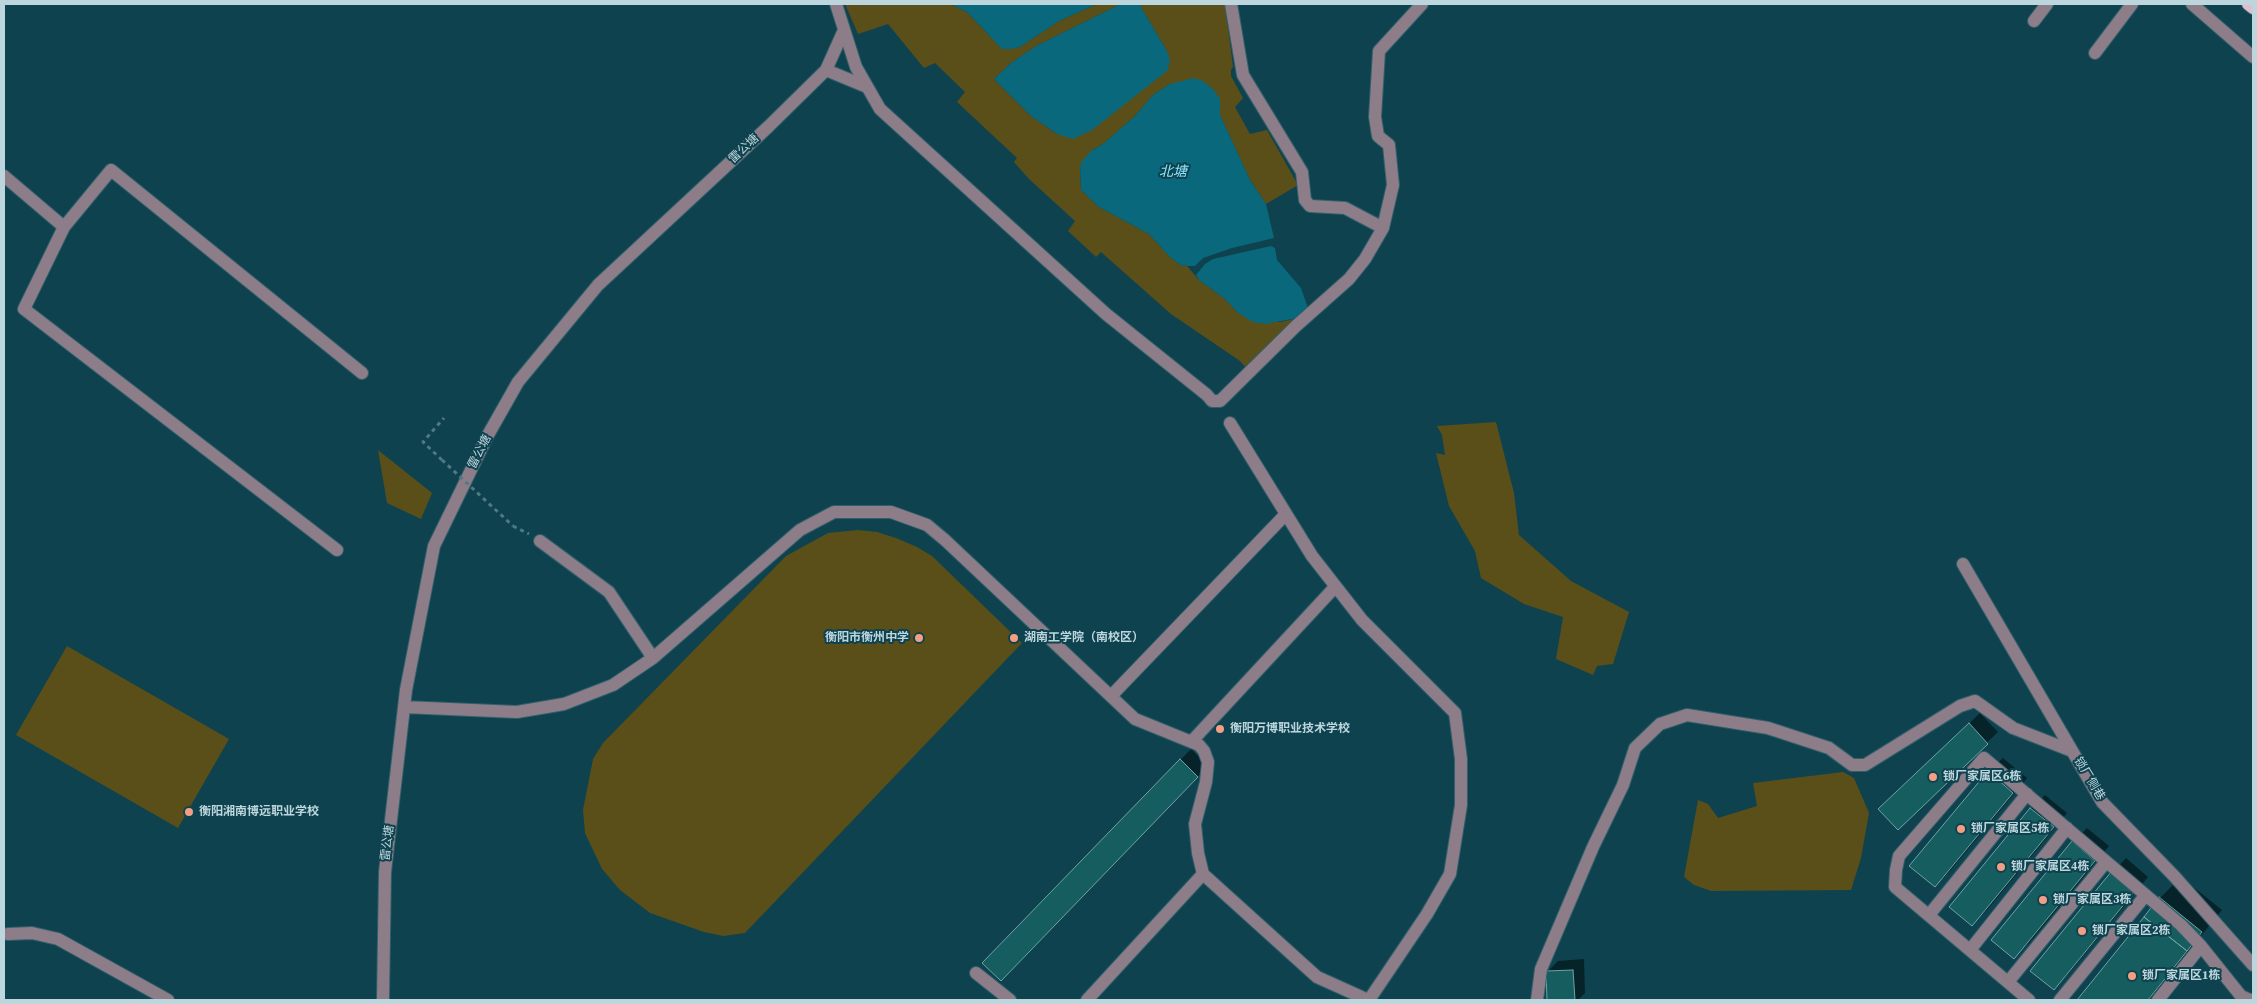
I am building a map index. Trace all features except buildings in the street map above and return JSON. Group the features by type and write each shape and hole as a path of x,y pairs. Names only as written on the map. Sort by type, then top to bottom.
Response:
{"main road":[{"path":"2248,4 2253,8"}],"street":[{"path":"836,4 856,67 880,109 1106,314 1212,401 1220,401 1296,326 1349,279 1365,259 1383,228 1392,185 1389,145 1378,136 1374,117 1380,51 1422,4"},
{"path":"1231,4 1243,75 1302,172 1305,200 1310,206 1345,208 1383,228"},
{"path":"2034,21 2048,4"},
{"path":"2095,53 2132,4"},
{"path":"2192,4 2253,57"},
{"name":"雷公塘","path":"383,1000 384,872 404,707 434,546 488,435 518,382 598,285 768,127 826,70 844,30"},
{"path":"826,70 868,87"},
{"path":"337,550 24,310 64,227 111,170 362,373"},
{"path":"4,176 64,227"},
{"path":"404,707 517,712 564,704 613,686 653,658 800,530 834,512 891,512 927,525 945,540 1135,719 1192,741 1204,751 1208,762 1206,782 1195,824 1198,853 1203,874 1317,977 1369,1000 1427,914 1450,874 1461,805 1461,759 1455,713 1362,620 1312,556 1230,423"},
{"path":"1111,696 1285,515"},
{"path":"540,541 609,592 653,658"},
{"name":"锁厂侧巷","path":"1963,564 2102,802 2175,877 2253,965"},
{"path":"1192,741 1336,586"},
{"path":"1537,1000 1541,968 1593,846 1623,785 1635,748 1660,724 1687,715 1768,728 1829,748 1852,765 1865,765 1960,706 1975,701 2013,728 2072,751"},
{"path":"2029,1000 1895,886 1899,856 1984,758 2181,925 2202,946 2241,996 2250,1000"},
{"path":"1929,915 2027,794"},
{"path":"1970,950 2067,828"},
{"path":"2008,982 2106,862"},
{"path":"1086,1000 1203,874"},
{"path":"2060,1000 2145,896"},
{"path":"8,934 32,933 58,939 168,1000"},
{"path":"2158,1000 2202,946"},
{"path":"976,973 1010,1000"}],"path":[{"path":"444,418 423,442 513,526"}],"shaded area":[{"path":"845,4 950,4 967,12 1002,49 1020,47 1059,21 1097,4 1121,4 1036,46 1011,63 994,79 1031,116 1057,134 1167,51 1139,4 1225,4 1233,67 1231,76 1243,98 1235,107 1250,134 1267,130 1298,185 1266,204 1250,180 1220,115 1220,99 1170,84 1153,95 1135,116 1103,144 1091,151 1080,167 1081,190 1099,207 1149,234 1170,257 1180,265 1187,266 1199,280 1225,299 1238,313 1280,322 1303,317 1247,369 1240,361 1171,314 1101,252 1096,257 1068,231 1075,221 1029,179 1014,162 1017,158 957,102 965,92 935,63 924,68 888,24 858,34"},
{"path":"1496,422 1514,493 1519,535 1571,581 1629,612 1613,664 1597,666 1593,675 1556,659 1563,617 1524,604 1481,578 1475,551 1449,506 1436,453 1445,455 1442,435 1437,426"},
{"path":"378,450 432,493 421,519 387,503"},
{"path":"858,530 877,532 896,538 932,556 1022,643 745,933 723,936 704,932 650,913 620,890 602,869 585,833 583,810 593,759 603,743 786,556 828,533"},
{"path":"67,646 229,739 178,828 16,735"},
{"path":"1843,772 1854,778 1869,813 1861,858 1851,890 1711,891 1694,885 1684,877 1698,800 1708,804 1718,818 1757,806 1753,783"}],"water":[{"path":"950,4 1097,4 1059,21 1020,47 1002,49 967,12"},
{"path":"1121,4 1139,4 1167,51 1170,61 1167,71 1092,130 1073,139 1057,134 1031,116 994,79 1011,63 1036,46"},
{"name":"北塘","path":"1194,78 1203,81 1213,89 1220,99 1220,115 1250,180 1266,204 1274,238 1232,248 1203,258 1195,266 1187,266 1180,265 1170,257 1149,234 1099,207 1081,190 1080,167 1082,161 1091,151 1103,144 1135,116 1153,95 1170,84"},
{"path":"1271,246 1275,248 1277,260 1301,288 1309,311 1303,317 1265,324 1253,322 1238,313 1225,299 1199,280 1196,275 1205,264 1213,259"}],"place":[{"name":"衡阳市衡州中学","path":"919,638"},
{"name":"湖南工学院（南校区）","path":"1014,638"},
{"name":"衡阳万博职业技术学校","path":"1220,729"},
{"name":"锁厂家属区6栋","path":"1933,777"},
{"name":"衡阳湘南博远职业学校","path":"189,812"},
{"name":"锁厂家属区5栋","path":"1961,829"},
{"name":"锁厂家属区4栋","path":"2001,867"},
{"name":"锁厂家属区3栋","path":"2043,900"},
{"name":"锁厂家属区2栋","path":"2082,931"},
{"name":"锁厂家属区1栋","path":"2132,976"}]}
